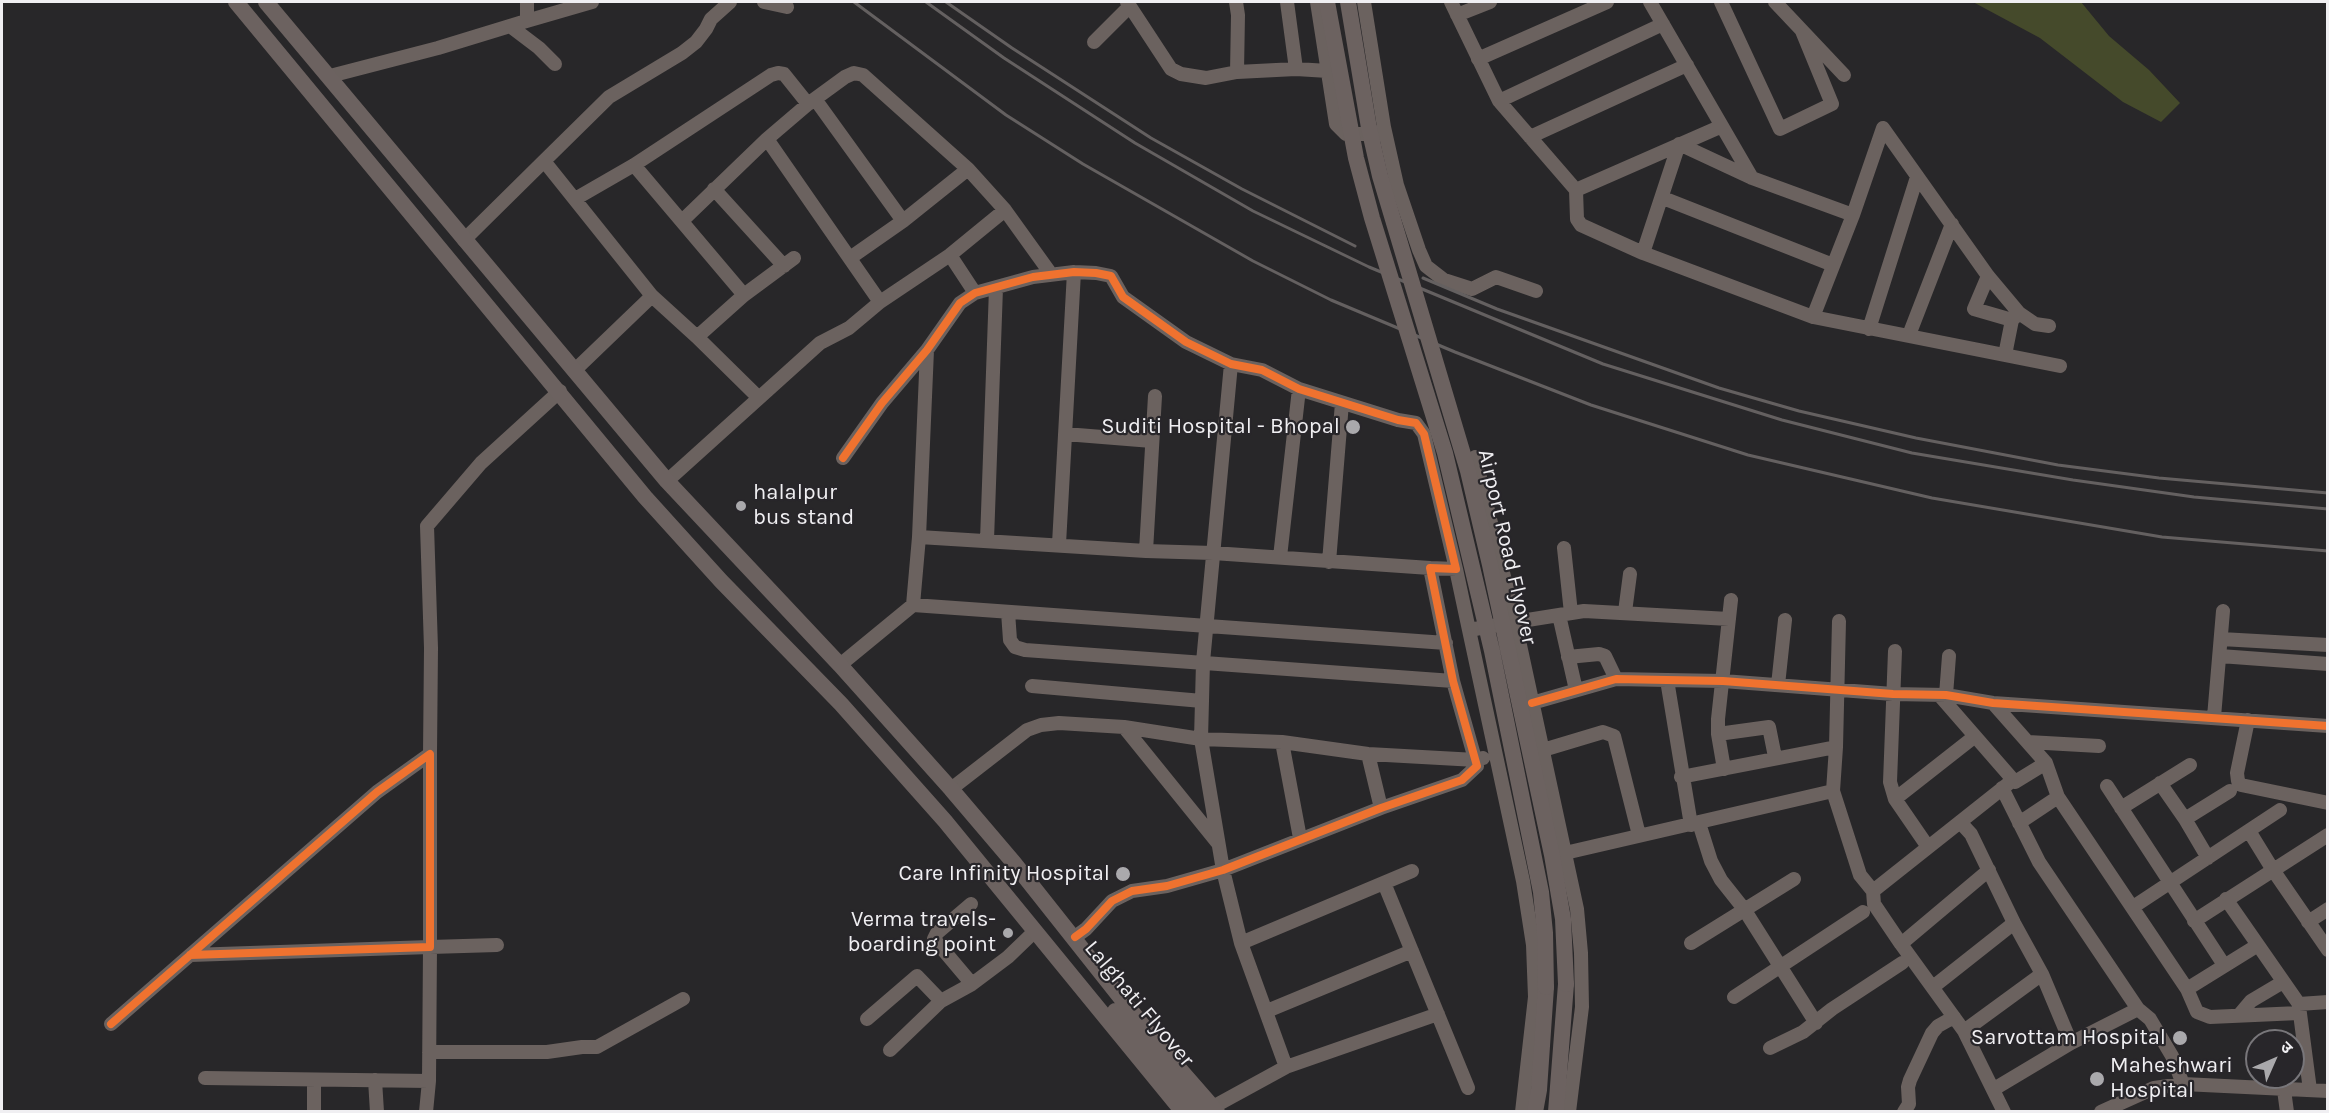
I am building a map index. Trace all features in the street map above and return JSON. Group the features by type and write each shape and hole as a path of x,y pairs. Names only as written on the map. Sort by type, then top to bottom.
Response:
{"main road":[{"path":"236,2 665,520 841,704 945,821 1183,1112"},
{"path":"266,2 667,481 840,665 951,789 1074,937 1210,1110"},
{"name":"Airport Road Flyover","path":"1327,2 1358,167 1445,453 1489,639 1540,892 1545,933 1536,1112"},
{"name":"Airport Road Flyover","path":"1348,2 1369,128 1380,176 1468,471 1557,884 1563,919 1566,984 1556,1112"},
{"name":"Lalghati Flyover","path":"945,821 962,832 1210,1110"}],"street":[{"path":"517,24 527,18 527,2"},
{"path":"330,76 438,48 592,2"},
{"path":"464,240 609,97 682,53 696,42 711,19 730,2"},
{"path":"764,2 787,7"},
{"path":"1236,2 1238,15 1237,72"},
{"path":"1287,2 1296,69"},
{"path":"1317,2 1336,124 1346,134 1378,134 1384,127"},
{"path":"1364,2 1384,127 1397,185 1426,266 1444,280 1472,289 1496,277 1536,291"},
{"path":"1450,2 1498,101 1576,190 1578,223 1643,253 1813,317 2060,366"},
{"path":"1457,15 1490,2"},
{"path":"1478,59 1607,2"},
{"path":"1650,2 1752,178"},
{"path":"1721,2 1780,129 1832,104 1802,31"},
{"path":"1775,2 1844,75"},
{"path":"1094,42 1128,4 1171,69 1181,74 1206,78 1237,72 1328,70"},
{"path":"517,24 555,64"},
{"path":"1498,101 1663,24"},
{"path":"1530,137 1687,65"},
{"path":"575,200 634,165 771,75 778,73 784,74 811,101 903,221"},
{"path":"682,221 767,139 811,101 854,73 863,75 968,170 1005,210 1051,274"},
{"path":"1576,190 1722,126"},
{"path":"1813,317 1883,128 2016,316"},
{"path":"767,139 880,302"},
{"path":"1680,144 1752,178 1852,215"},
{"path":"1643,253 1680,144"},
{"path":"544,162 652,296 759,398"},
{"path":"634,165 744,295"},
{"path":"850,258 903,221 968,170"},
{"path":"1869,329 1917,177"},
{"path":"697,337 744,295 789,262 714,189"},
{"path":"1663,198 1833,265"},
{"path":"667,481 820,343 849,328 880,302 951,255 1005,210"},
{"path":"1909,335 1952,224"},
{"path":"951,255 975,293"},
{"path":"843,458 882,403 927,350 960,303 975,293 1033,277 1074,272 1111,276 1123,297 1186,342 1231,364 1262,370 1299,389 1398,420 1416,423 1424,434 1456,569 1529,915 1543,994 1522,1112"},
{"path":"1059,544 1074,272"},
{"path":"1988,276 1974,309 2016,316 2035,324 2049,326"},
{"path":"987,540 996,288"},
{"path":"574,371 652,296"},
{"path":"2005,355 2016,316"},
{"path":"913,605 919,537 927,350"},
{"path":"1231,364 1203,662 1201,739 1223,870 1241,943 1286,1067"},
{"path":"1280,557 1299,389"},
{"path":"426,1112 429,1081 431,648 427,526 481,463 560,391"},
{"path":"1146,551 1155,396"},
{"path":"1329,562 1342,403"},
{"path":"1065,434 1152,441"},
{"path":"1475,457 1515,622 1577,909 1582,980 1581,1018 1569,1112"},
{"path":"919,537 1456,569"},
{"path":"1564,548 1568,657 1576,690"},
{"path":"1074,937 1086,929 1112,901 1124,894 1167,886 1223,870 1300,838 1462,780 1477,766 1453,681 1430,568"},
{"path":"1625,612 1630,574"},
{"path":"1724,769 1718,735 1731,600"},
{"path":"840,665 913,605 1140,623 1207,625 1446,643"},
{"path":"1469,630 1584,611 1729,619"},
{"path":"2214,717 2223,611"},
{"path":"1008,612 1010,640 1015,647 1025,650 1453,681"},
{"path":"1778,685 1785,620"},
{"path":"1839,621 1833,790 1851,853 1860,875 1873,891 1874,904 1900,944 1964,1031 2004,1112"},
{"path":"2221,639 2328,645"},
{"path":"1895,651 1890,782 1896,799 1928,848"},
{"path":"1568,657 1599,654 1605,656 1616,679"},
{"path":"1949,656 1943,695 2008,784 2019,823 2039,862 2138,1009 2150,1019 2172,1056 2183,1084"},
{"path":"2220,657 2328,664"},
{"path":"1532,703 1616,679 1723,681 1893,694 1943,695 1993,703 2328,726"},
{"path":"1666,680 1681,777 1695,824 1711,861 1721,880 1744,909 1816,1023"},
{"path":"1032,686 1202,701"},
{"path":"1993,703 2046,763 2058,797 2187,989 2197,1012 2210,1017 2299,1008 2328,1002"},
{"path":"2248,720 2237,773 2241,785 2328,803"},
{"path":"951,789 1014,739 1041,724 1124,727 1201,739 1281,742 1368,754 1476,760 1496,755"},
{"path":"1124,727 1218,844"},
{"path":"1718,735 1769,727 1775,757"},
{"path":"1543,750 1603,732 1614,736 1639,835"},
{"path":"1896,799 1974,737"},
{"path":"1281,742 1300,838"},
{"path":"2028,742 2099,746"},
{"path":"1681,777 1836,747"},
{"path":"111,1024 377,792 430,754"},
{"path":"1368,754 1381,808"},
{"path":"1873,891 2008,784 2046,763"},
{"path":"2121,808 2190,765"},
{"path":"2160,783 2186,819 2208,858"},
{"path":"2107,786 2224,965"},
{"path":"1565,853 1833,790"},
{"path":"2186,819 2230,791"},
{"path":"2019,823 2058,797"},
{"path":"2133,907 2280,810"},
{"path":"1960,822 1971,834 2014,923 2042,974 2071,1043"},
{"path":"2249,831 2328,950"},
{"path":"2194,921 2328,835"},
{"path":"1900,944 1989,870"},
{"path":"1241,943 1412,871"},
{"path":"1691,943 1794,879"},
{"path":"1384,883 1468,1088"},
{"path":"2226,899 2299,1008 2305,1037 2310,1090"},
{"path":"971,904 937,933 934,939 972,984"},
{"path":"2308,922 2328,909"},
{"path":"1734,997 1863,912"},
{"path":"1933,987 2014,923"},
{"path":"890,1050 942,1001 972,984 1008,957 1035,932"},
{"path":"190,956 497,945"},
{"path":"2187,989 2258,945"},
{"path":"1267,1011 1412,951"},
{"path":"1770,1048 1803,1032 1832,1009 1902,963"},
{"path":"1964,1031 2042,974"},
{"path":"867,1019 917,976 942,1001"},
{"path":"2240,1014 2251,1001 2283,982"},
{"path":"429,1052 546,1052 597,1047 684,999"},
{"path":"1994,1089 2071,1043 2138,1009"},
{"path":"1210,1110 1286,1067 1438,1014"},
{"path":"1904,1112 1909,1104 1910,1080 1932,1033 1938,1026 1954,1017"},
{"path":"205,1077 429,1081"},
{"path":"314,1080 314,1112"},
{"path":"375,1080 377,1112"},
{"path":"2102,1112 2154,1088 2183,1084 2328,1091"},
{"path":"2284,1090 2287,1112"}],"green space":[{"path":"1973,2 2081,2 2109,36 2149,70 2180,103 2161,122 2123,102 2040,38"}],"railway":[{"path":"854,2 1006,115 1083,164 1253,261 1331,300 1591,405 1748,455 1932,498 2162,537 2328,551"},
{"path":"926,2 1004,58 1135,143 1253,211 1369,267 1603,364 1782,420 1912,453 2073,480 2194,497 2328,509"},
{"path":"946,2 1012,48 1151,138 1242,189 1355,246"},
{"path":"1423,278 1497,309 1719,388 1799,411 1916,438 2058,465 2159,478 2328,493"}],"cycle path":[{"path":"843,458 882,403 927,350 960,303 975,293 1033,277 1074,272 1111,276 1123,297 1186,342 1231,364 1262,370 1299,389 1398,420 1416,423 1424,434 1456,569 1430,568 1453,681 1477,766 1462,780 1381,808 1223,870 1167,886 1132,891 1112,901 1086,929 1075,937"},
{"path":"1532,703 1616,679 1723,681 1893,694 1946,695 1993,703 2328,726"},
{"path":"111,1024 377,792 430,754 430,947 190,955"}],"place":[{"name":"Suditi Hospital - Bhopal","path":"1353,427"},
{"name":"halalpur bus stand","path":"741,506"},
{"name":"Care Infinity Hospital","path":"1123,874"},
{"name":"Verma travels- boarding point","path":"1008,933"},
{"name":"Sarvottam Hospital","path":"2180,1038"},
{"name":"Maheshwari Hospital","path":"2097,1079"}]}
